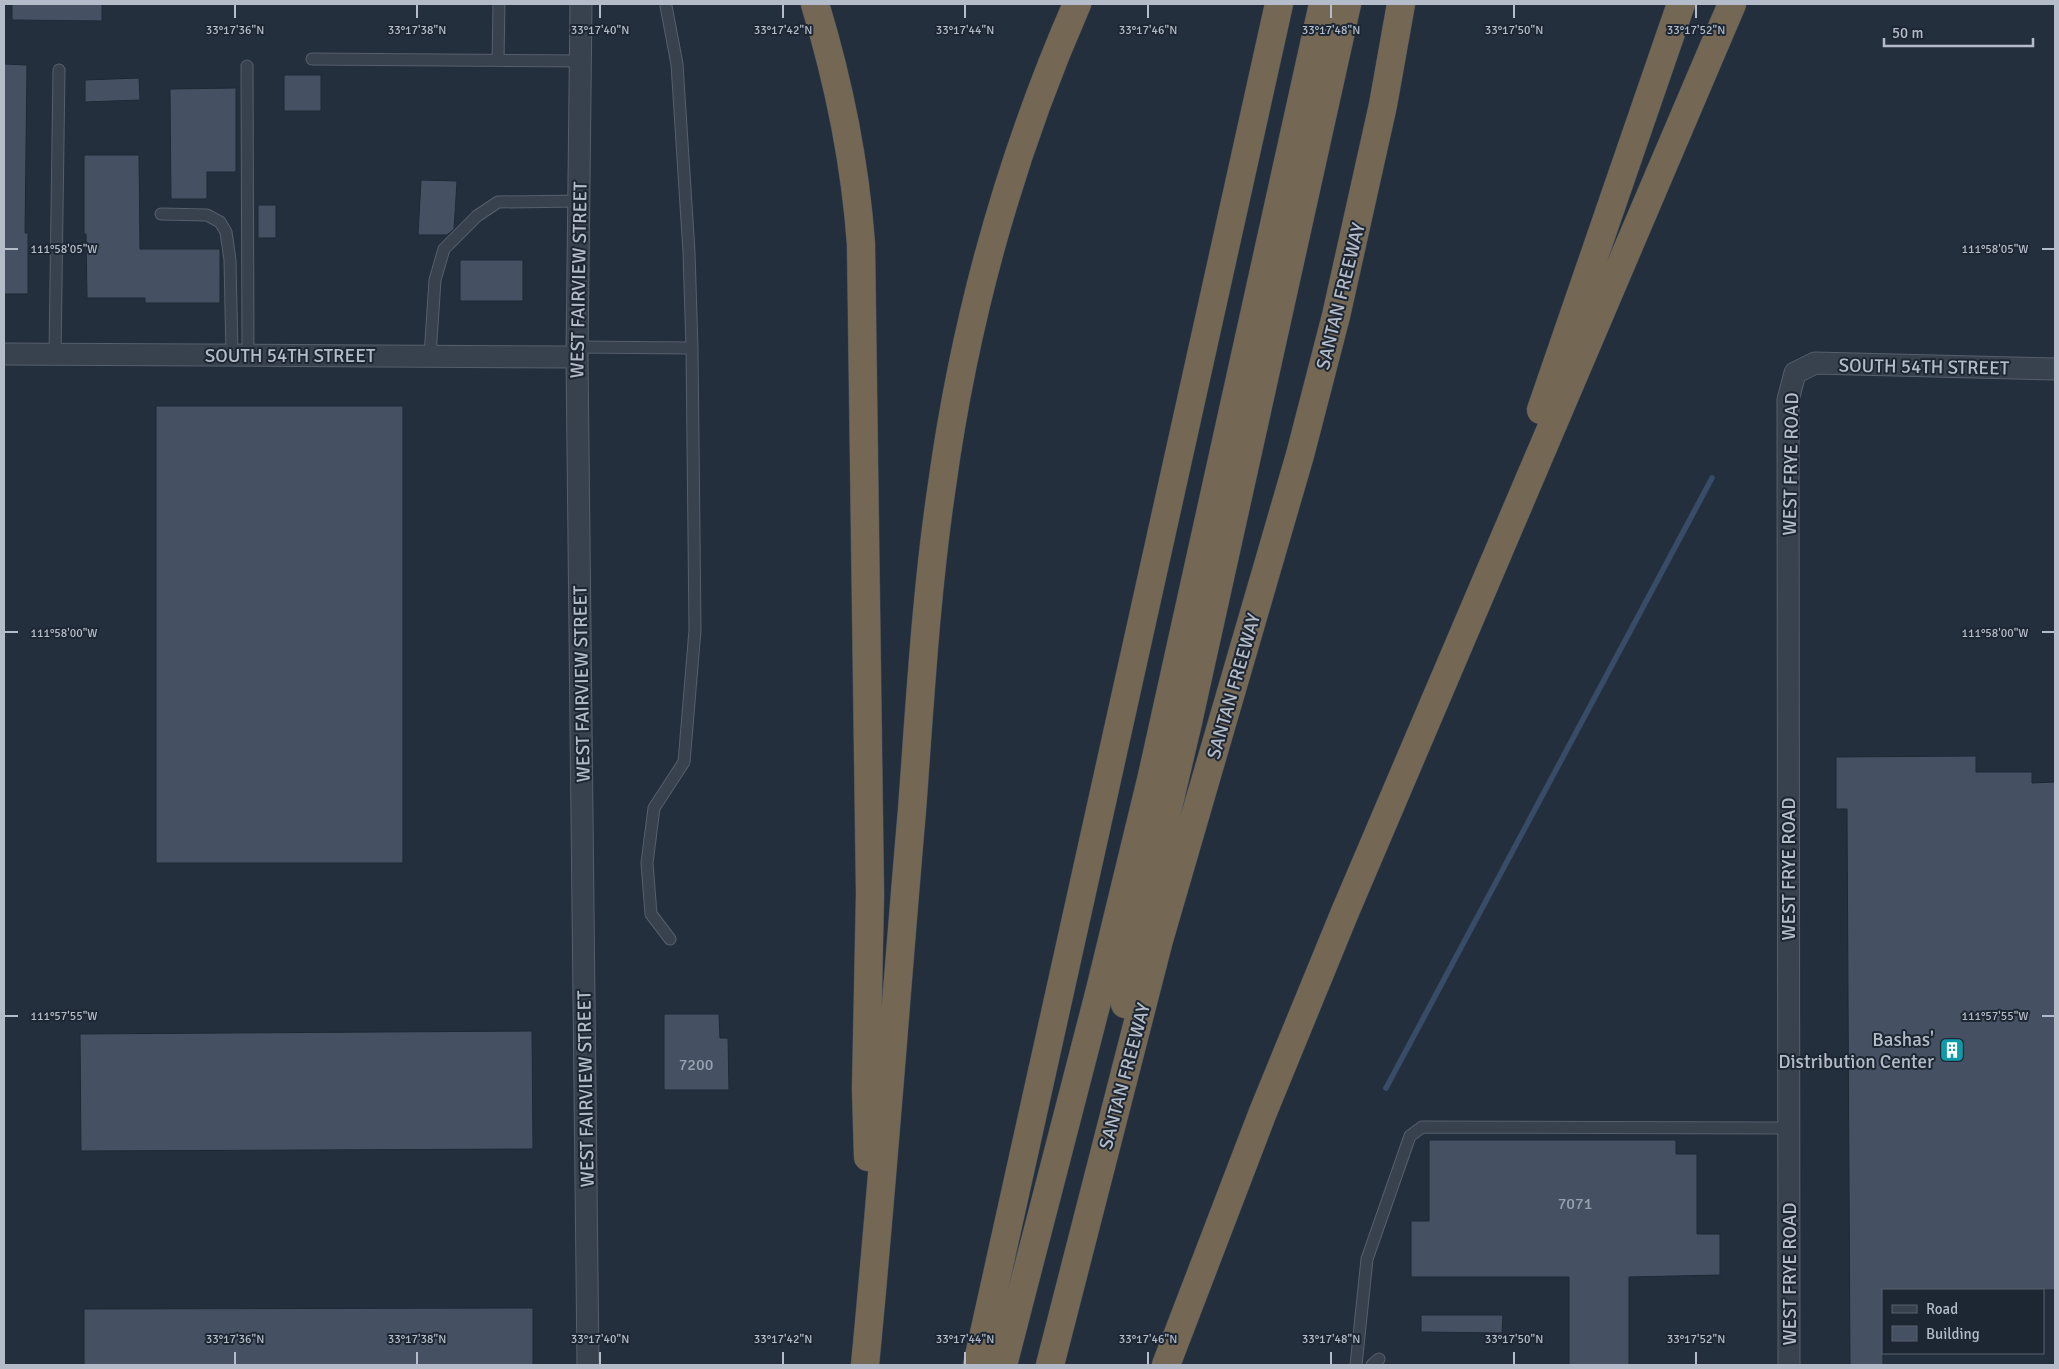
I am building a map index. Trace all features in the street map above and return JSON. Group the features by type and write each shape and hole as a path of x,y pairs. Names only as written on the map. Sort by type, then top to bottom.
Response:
{"highway":[{"path":"815,4 835,72 845,120 857,196 861,244 870,886 866,1089 872,1296"},
{"path":"865,1365 929,596 946,452 967,343 1004,204 1051,67 1077,4"},
{"path":"977,1365 1279,4"},
{"path":"1003,1365 1100,990 1152,776 1323,4"},
{"path":"1077,1253 1138,936 1190,712 1347,4"},
{"name":"SANTAN FREEWAY","path":"1050,1365 1077,1253 1159,940 1300,454 1325,360 1359,220 1383,106 1401,4"},
{"path":"1503,541 1541,408 1681,4"},
{"path":"1166,1365 1307,1002 1732,4"}],"street":[{"name":"WEST FAIRVIEW STREET","path":"581,4 577,352 588,1365"},
{"name":"SOUTH 54TH STREET","path":"4,354 430,356 577,352"},
{"name":"SOUTH 54TH STREET","path":"1795,373 1815,363 2055,369"},
{"name":"WEST FRYE ROAD","path":"1789,1365 1788,400 1795,373"}],"lane":[{"path":"498,60 499,4"},
{"path":"666,6 677,64 689,252 695,630 684,762 654,808 647,863 651,914 670,939"},
{"path":"312,58 580,61"},
{"path":"240,355 247,66"},
{"path":"55,355 59,70"},
{"path":"430,356 435,280 444,249 477,216 498,202 579,201"},
{"path":"161,214 207,215 220,222 226,232 240,355"},
{"path":"577,352 692,348"},
{"path":"1356,1365 1368,1259 1410,1136 1422,1127 1788,1128"}],"building":[{"path":"12,4 102,4 102,21 12,20"},
{"path":"4,64 27,65 25,233 28,233 28,294 4,294"},
{"path":"284,75 321,75 321,111 284,111"},
{"path":"139,78 140,100 85,102 85,80"},
{"path":"236,88 236,172 207,172 207,199 171,199 170,89"},
{"path":"84,155 139,155 140,249 220,249 220,303 145,303 145,298 87,298 86,234 84,234"},
{"path":"421,180 457,181 454,229 447,235 418,235"},
{"path":"258,205 276,205 276,238 258,238"},
{"path":"460,260 523,260 523,301 460,301"},
{"path":"156,406 403,406 403,863 156,863"},
{"name":"Bashas' Distribution Center","path":"1976,756 1976,772 2032,772 2032,783 2055,782 2055,1290 1882,1289 1883,1365 1850,1365 1847,809 1836,809 1836,757"},
{"path":"664,1014 719,1014 720,1038 728,1038 729,1090 664,1090"},
{"path":"532,1031 533,1149 81,1151 80,1034"},
{"path":"1429,1140 1676,1140 1676,1154 1697,1154 1697,1234 1720,1234 1720,1275 1629,1277 1629,1365 1569,1365 1569,1277 1411,1277 1411,1221 1429,1221"},
{"path":"533,1308 533,1365 84,1365 84,1309"},
{"path":"1421,1315 1503,1315 1502,1333 1421,1332"}],"waterway":[{"path":"1386,1088 1712,478"}],"place":[{"name":"Bashas' Distribution Center","path":"1952,1050"}]}
